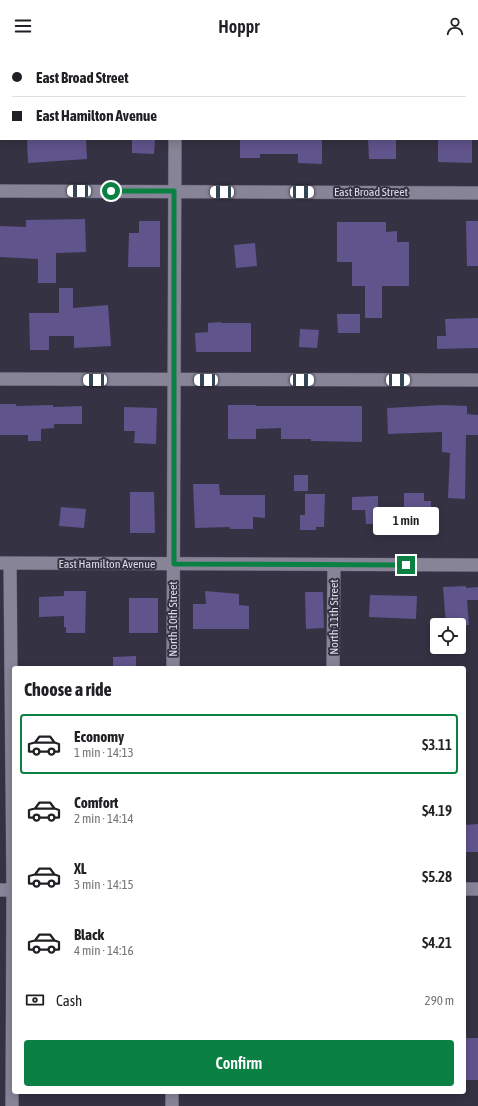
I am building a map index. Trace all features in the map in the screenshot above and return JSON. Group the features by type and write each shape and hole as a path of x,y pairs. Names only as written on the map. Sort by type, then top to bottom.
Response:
{"street":[{"name":"North 10th Street","path":"173,666 175,140"},
{"name":"East Broad Street","path":"0,191 478,193"},
{"path":"0,379 478,380"},
{"path":"5,564 12,1106"},
{"name":"East Hamilton Avenue","path":"5,564 478,565"},
{"name":"North 11th Street","path":"333,666 334,565"},
{"path":"466,889 478,889"},
{"path":"172,1094 172,1106"}],"building":[{"path":"27,140 86,140 87,159 28,163"},
{"path":"132,140 155,140 154,154 132,153"},
{"path":"240,140 322,140 322,164 298,163 298,154 260,154 260,158 240,158"},
{"path":"368,140 396,140 396,159 369,159"},
{"path":"438,140 472,140 472,163 438,162"},
{"path":"85,219 86,252 56,253 56,283 38,283 38,259 0,257 0,226 26,227 26,220"},
{"path":"139,221 160,221 160,267 128,267 129,233 139,233"},
{"path":"466,221 478,221 478,266 467,266"},
{"path":"337,222 386,222 386,232 397,231 397,242 409,242 409,286 382,286 382,318 365,318 365,286 352,286 352,262 337,262"},
{"path":"255,243 257,266 236,268 234,245"},
{"path":"59,288 73,288 73,308 108,305 111,346 74,348 74,336 49,336 49,350 30,350 29,313 59,313"},
{"path":"337,314 360,314 360,333 338,333"},
{"path":"478,318 478,348 437,349 437,336 446,336 445,319"},
{"path":"208,323 251,323 251,352 196,352 195,333 208,332"},
{"path":"300,329 319,330 317,348 299,347"},
{"path":"0,404 16,404 16,406 53,405 53,407 82,406 82,424 54,424 54,428 41,429 41,441 28,441 28,435 0,435"},
{"path":"228,405 362,406 362,442 281,439 281,428 256,429 256,439 228,439"},
{"path":"443,405 467,406 467,414 478,415 478,435 466,435 465,499 448,498 450,453 442,452 442,432 388,434 387,408"},
{"path":"124,407 157,408 156,444 134,443 135,431 124,431"},
{"path":"294,475 308,475 308,491 294,491"},
{"path":"193,484 219,484 220,495 265,495 265,518 253,517 253,529 230,529 230,527 195,528"},
{"path":"130,492 154,492 155,533 130,533"},
{"path":"404,493 424,493 424,501 431,501 431,521 423,521 423,534 403,534 403,523 366,524 365,510 352,510 352,497 378,496 378,510 404,509"},
{"path":"305,494 325,494 324,527 316,527 316,530 300,530 300,515 305,515"},
{"path":"61,507 86,509 84,528 59,526"},
{"path":"443,587 478,587 478,600 467,600 469,625 466,625 466,618 445,618"},
{"path":"64,591 86,591 85,633 66,633 66,627 64,627 64,616 39,617 39,597 64,596"},
{"path":"205,591 239,594 239,605 249,606 249,629 193,629 193,604 206,604"},
{"path":"305,592 323,592 324,628 306,629"},
{"path":"370,595 417,596 416,619 369,617"},
{"path":"129,598 158,598 158,633 129,633"},
{"path":"136,656 136,666 113,666 113,657"},
{"path":"478,824 478,852 466,852 466,825"},
{"path":"466,1038 478,1038 478,1080 466,1080"}],"route":[{"path":"111,191 174,191 174,564 406,565"}]}
